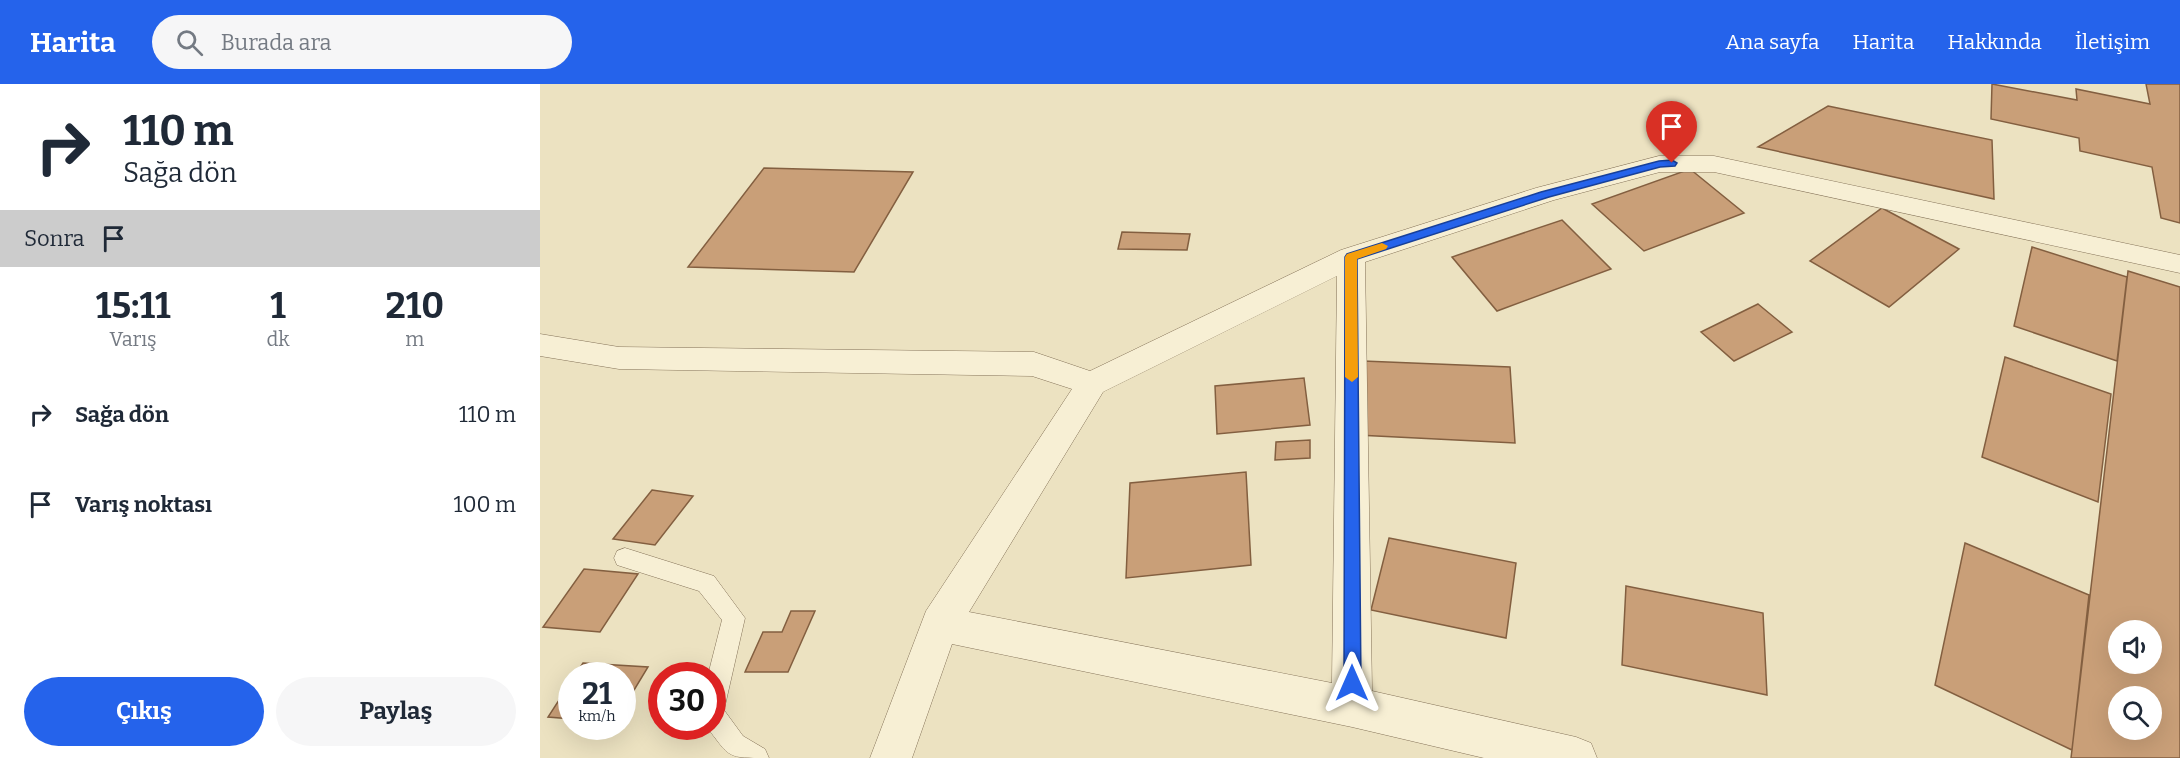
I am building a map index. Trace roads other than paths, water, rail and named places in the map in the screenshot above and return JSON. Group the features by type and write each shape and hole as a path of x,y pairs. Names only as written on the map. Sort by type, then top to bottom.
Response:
{"street":[{"path":"891,758 940,624 1092,384 1351,257 1545,194 1659,164 1684,163 1714,164 2180,264"},
{"path":"1351,257 1352,707"},
{"path":"540,345 619,358 1034,364 1092,384"},
{"path":"940,624 1352,707 1576,758"}],"lane":[{"path":"625,558 706,583 734,618 724,662"},
{"path":"726,733 734,745 756,758"}]}
